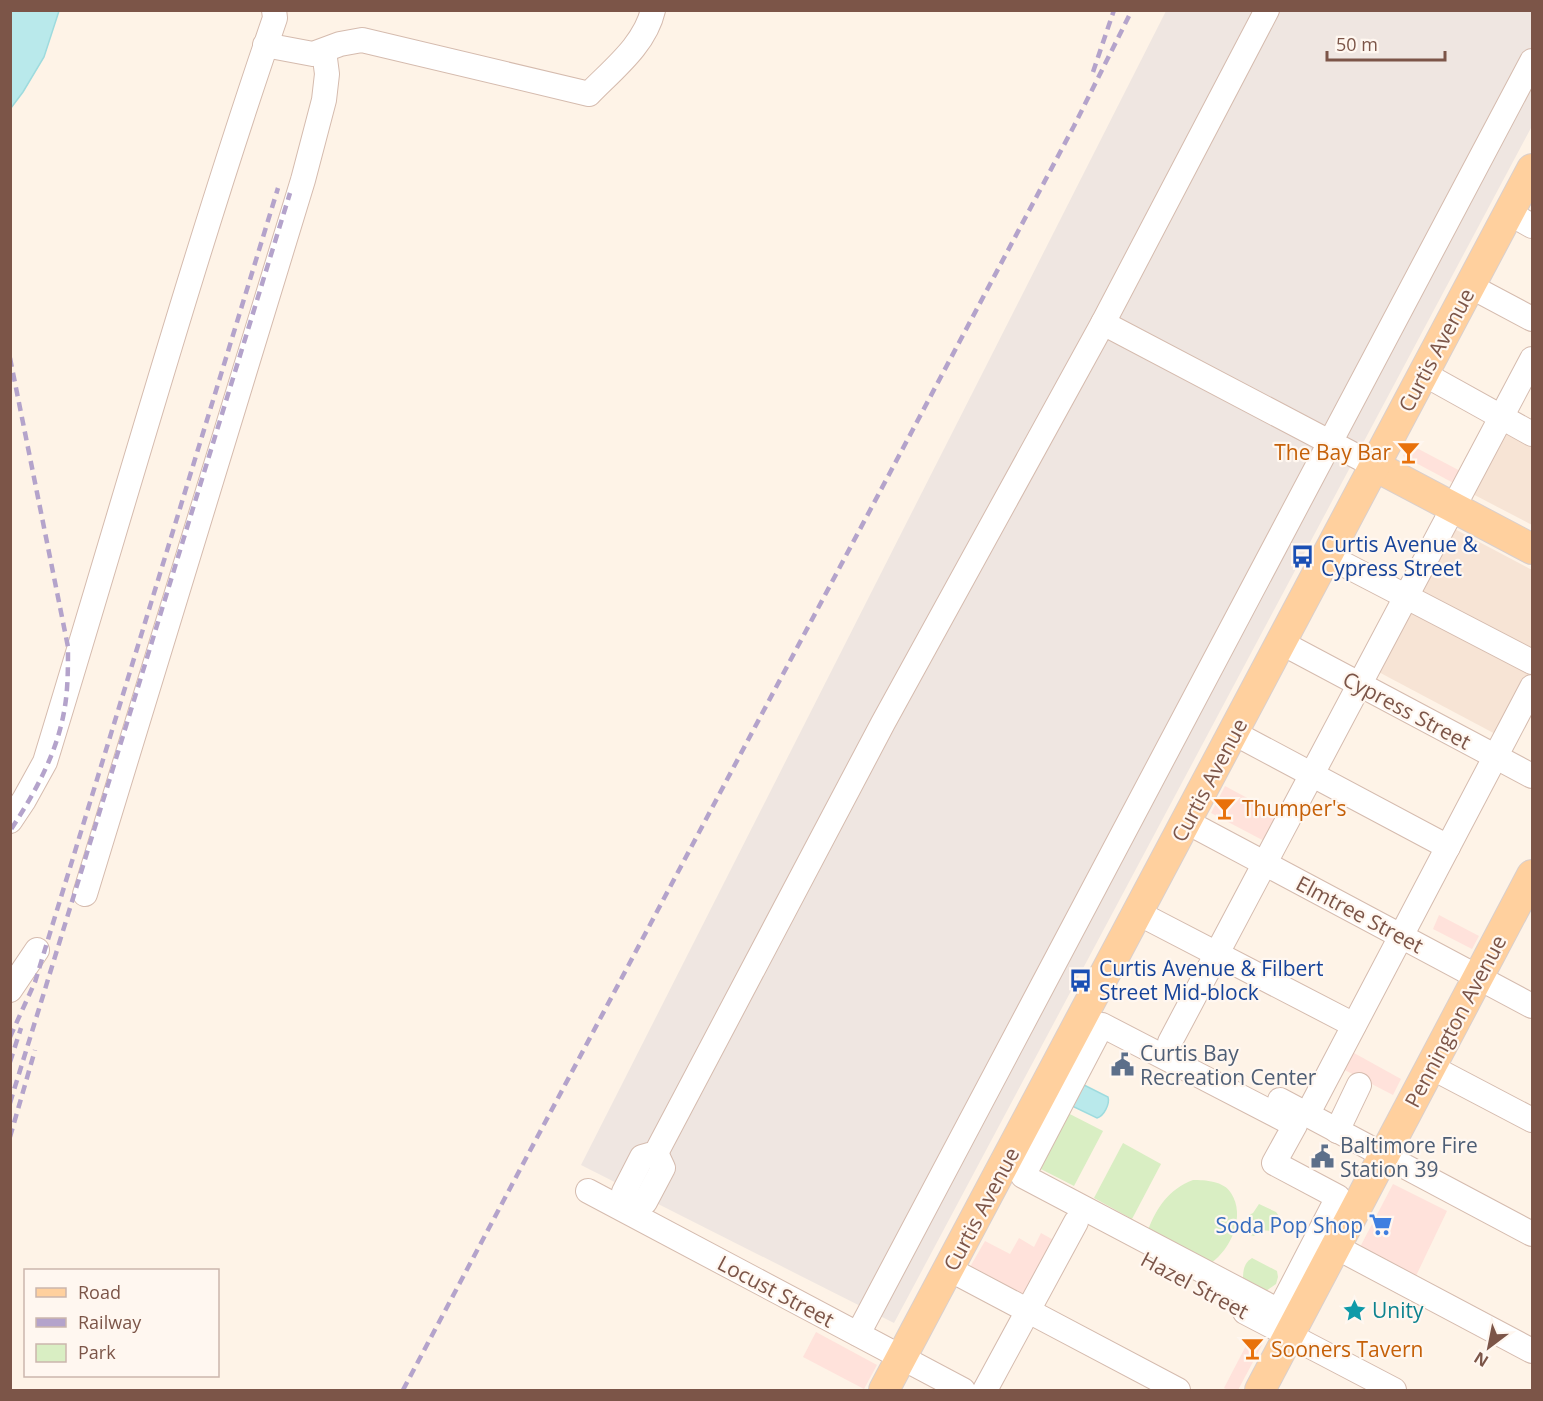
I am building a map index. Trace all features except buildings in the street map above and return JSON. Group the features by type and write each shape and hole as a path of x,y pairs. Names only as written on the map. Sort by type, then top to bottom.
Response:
{"main road":[{"name":"Curtis Avenue","path":"884,1390 1470,286 1521,220 1533,169"},
{"path":"1376,466 1533,549"},
{"name":"Pennington Avenue","path":"1260,1390 1284,1323 1336,1247 1530,885"}],"street":[{"path":"10,821 45,762 123,499 242,114 275,18 274,10"},
{"path":"265,45 313,54 340,44 362,40 589,94 630,52 644,32 652,10"},
{"path":"628,1206 645,1202 663,1168 656,1153 883,723 1103,323 1267,10"},
{"path":"85,894 303,180 324,100 327,74 324,51"},
{"path":"858,1334 1533,61"},
{"path":"1470,286 1533,319"},
{"path":"1103,323 1376,466"},
{"path":"1170,1042 1533,359"},
{"path":"1424,374 1533,434"},
{"path":"1328,556 1533,662"},
{"name":"Cypress Street","path":"1282,643 1533,776"},
{"path":"1307,1115 1533,687"},
{"path":"1234,732 1448,847"},
{"name":"Elmtree Street","path":"1187,822 1533,1006"},
{"path":"1138,913 1354,1026"},
{"path":"10,990 37,950"},
{"path":"1091,1000 1533,1234"},
{"path":"1102,1025 1295,1125 1274,1163 1338,1197 1284,1323 1023,1176 1102,1025"},
{"path":"1431,1067 1533,1120"},
{"path":"1337,1131 1359,1085"},
{"name":"Hazel Street","path":"996,1180 1076,1222 1284,1323 1394,1390"},
{"name":"Locust Street","path":"588,1191 628,1206 963,1390"},
{"path":"985,1390 1076,1222"},
{"path":"1336,1247 1533,1351"},
{"path":"949,1269 1178,1390"}],"shaded area":[{"path":"1166,11 1532,11 1532,126 894,1323 581,1165"},
{"path":"1501,425 1532,441 1532,525 1467,491"},
{"path":"1409,444 1466,474 1459,486 1403,456"},
{"path":"1449,526 1532,570 1532,656 1413,592"},
{"path":"1408,603 1532,669 1532,679 1501,737 1373,669"},
{"path":"1225,786 1281,816 1268,843 1211,813"},
{"path":"1439,915 1479,936 1472,949 1433,929"},
{"path":"1345,1048 1401,1079 1393,1095 1335,1065"},
{"path":"1393,1184 1447,1211 1414,1280 1359,1249"},
{"path":"1041,1233 1059,1243 1027,1305 967,1272 985,1241 1010,1254 1019,1238 1034,1247"},
{"path":"816,1332 877,1365 864,1389 803,1357"},
{"path":"1250,1338 1262,1345 1238,1390 1228,1390 1224,1388"}],"green space":[{"path":"1060,1109 1103,1131 1074,1186 1031,1164"},
{"path":"1123,1143 1161,1164 1132,1219 1094,1198"},
{"path":"1193,1180 1208,1181 1224,1186 1231,1193 1235,1202 1237,1222 1234,1231 1225,1249 1211,1263 1148,1230 1165,1200 1177,1188"},
{"path":"1259,1204 1276,1212 1281,1219 1273,1231 1259,1230 1254,1236 1247,1234 1249,1215"},
{"path":"1252,1258 1277,1271 1276,1284 1266,1291 1243,1280 1244,1267"}],"water":[{"path":"11,10 59,11 44,57 11,108"},
{"path":"1084,1085 1108,1097 1106,1109 1097,1118 1072,1106"}],"railway":[{"path":"1093,72 1114,10"},
{"path":"403,1390 1074,126 1132,10"},
{"path":"10,1037 35,982 278,188"},
{"path":"10,1103 290,193"},
{"path":"10,358 68,647 68,680 56,744 36,789 10,831"},
{"path":"10,1062 21,1028"},
{"path":"10,1137 35,1050"}],"place":[{"name":"The Bay Bar","path":"1409,452"},
{"name":"Curtis Avenue & Cypress Street","path":"1303,556"},
{"name":"Thumper's","path":"1224,808"},
{"name":"Curtis Avenue & Filbert Street Mid-block","path":"1081,980"},
{"name":"Curtis Bay Recreation Center","path":"1122,1065"},
{"name":"Baltimore Fire Station 39","path":"1322,1157"},
{"name":"Soda Pop Shop","path":"1381,1225"},
{"name":"Unity","path":"1354,1310"},
{"name":"Sooners Tavern","path":"1253,1349"}]}
